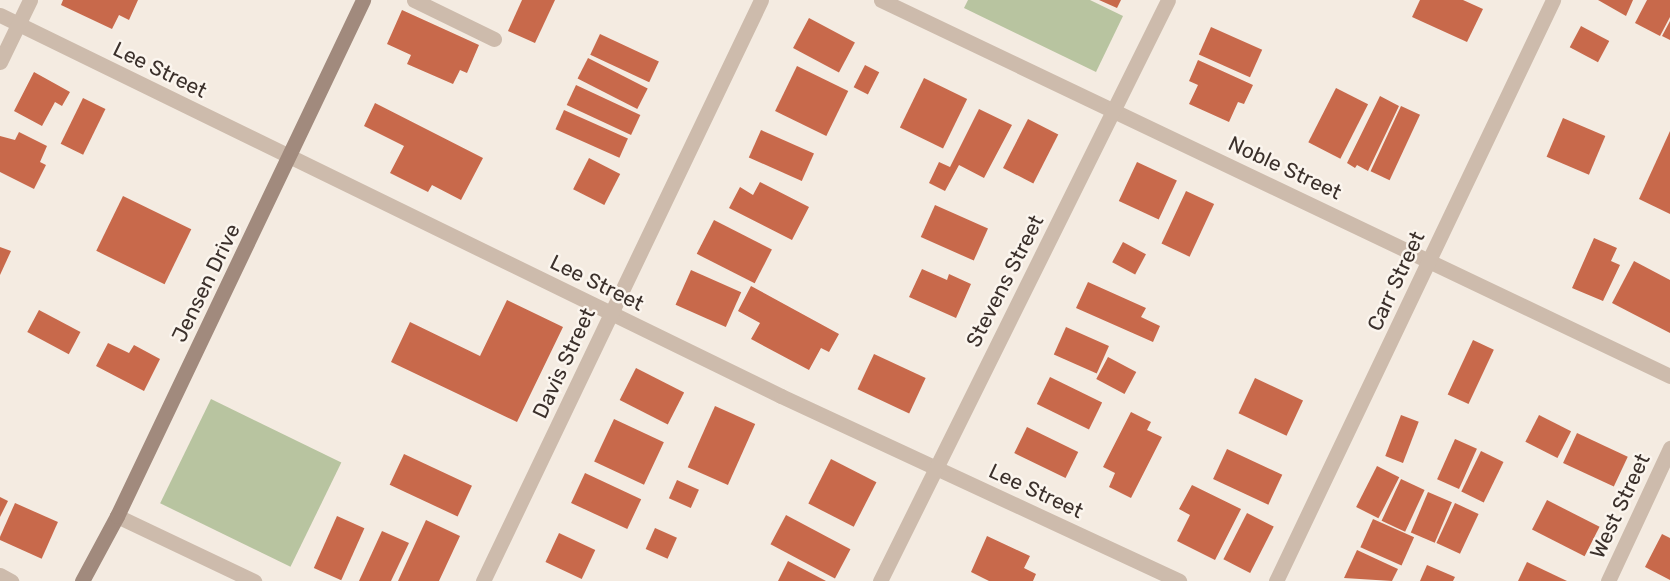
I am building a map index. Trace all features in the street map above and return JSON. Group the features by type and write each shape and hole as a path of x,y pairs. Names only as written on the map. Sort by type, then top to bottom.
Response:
{"main road":[{"name":"Jensen Drive","path":"82,581 117,516 363,0"}],"street":[{"path":"0,62 30,0"},
{"path":"414,0 494,39"},
{"name":"Davis Street","path":"483,581 761,0"},
{"name":"Noble Street","path":"881,0 1670,376"},
{"name":"Stevens Street","path":"880,581 1115,111 1168,0"},
{"name":"Carr Street","path":"1276,581 1553,0"},
{"name":"Lee Street","path":"0,15 611,312 1179,581"},
{"name":"West Street","path":"1608,581 1670,448"},
{"path":"117,516 254,581"},
{"path":"0,575 11,581"}],"green space":[{"path":"968,0 1090,0 1123,16 1096,72 964,8"},
{"path":"211,399 341,463 290,567 160,503"}],"building":[{"path":"63,0 138,0 129,20 119,15 112,29 61,5"},
{"path":"522,0 555,0 535,43 508,31"},
{"path":"1099,0 1121,0 1117,8"},
{"path":"1420,0 1463,0 1483,9 1467,42 1412,17"},
{"path":"1598,0 1633,0 1626,16"},
{"path":"1647,0 1670,0 1670,17 1660,36 1635,23"},
{"path":"402,10 479,45 467,73 460,70 453,84 407,64 411,55 387,44"},
{"path":"809,18 855,42 839,72 793,48"},
{"path":"1670,21 1670,40 1662,36"},
{"path":"1581,26 1609,41 1598,62 1570,47"},
{"path":"1211,27 1262,50 1250,77 1199,54"},
{"path":"600,34 659,61 649,82 590,55"},
{"path":"588,58 648,88 637,109 578,78"},
{"path":"1198,60 1253,85 1244,104 1238,102 1229,122 1189,104 1198,85 1189,81"},
{"path":"865,65 879,72 868,95 854,87"},
{"path":"797,66 848,91 826,136 775,111"},
{"path":"34,72 70,92 62,106 55,102 42,126 14,111"},
{"path":"924,78 967,99 943,148 900,127"},
{"path":"576,85 640,115 631,135 567,105"},
{"path":"1336,88 1368,104 1340,159 1308,142"},
{"path":"1380,96 1399,106 1368,171 1357,165 1355,168 1347,163"},
{"path":"83,98 105,109 83,155 61,144"},
{"path":"375,103 483,158 461,200 432,185 428,192 390,173 404,146 364,126"},
{"path":"1401,106 1420,115 1390,180 1371,171"},
{"path":"979,109 1012,125 984,178 959,165 945,191 929,183 939,162 950,167"},
{"path":"564,110 628,138 619,158 555,129"},
{"path":"1563,118 1605,136 1589,175 1547,157"},
{"path":"1028,119 1058,134 1033,183 1003,168"},
{"path":"761,130 814,154 802,181 749,157"},
{"path":"1670,131 1670,214 1639,199"},
{"path":"19,132 47,146 40,162 46,165 34,189 0,172 0,136 15,140"},
{"path":"589,158 620,174 604,205 573,189"},
{"path":"1137,162 1177,181 1159,220 1119,201"},
{"path":"760,182 809,207 792,240 729,208 740,187 753,195"},
{"path":"1186,191 1214,204 1190,257 1161,244"},
{"path":"123,196 191,229 165,284 96,251"},
{"path":"935,205 988,229 974,261 921,237"},
{"path":"714,220 772,250 755,283 697,254"},
{"path":"1594,238 1617,248 1611,261 1620,265 1603,301 1572,288"},
{"path":"1123,242 1146,254 1135,275 1112,262"},
{"path":"0,247 11,251 0,275"},
{"path":"1634,261 1670,280 1670,333 1612,303"},
{"path":"922,269 947,280 949,274 971,284 956,318 909,297"},
{"path":"691,270 741,292 726,327 676,305"},
{"path":"1088,282 1146,308 1141,317 1160,326 1153,342 1076,308"},
{"path":"751,286 839,334 829,352 821,348 809,370 751,339 760,323 738,311"},
{"path":"507,300 563,327 517,422 391,362 410,322 480,356"},
{"path":"39,310 80,332 69,354 27,332"},
{"path":"1066,327 1109,346 1097,374 1054,354"},
{"path":"1473,340 1494,350 1468,404 1448,394"},
{"path":"108,343 129,353 134,345 160,359 144,391 96,366"},
{"path":"874,354 926,378 909,413 858,389"},
{"path":"1108,357 1136,372 1125,394 1096,379"},
{"path":"636,368 684,393 668,425 620,400"},
{"path":"1050,377 1102,402 1089,429 1037,404"},
{"path":"1255,378 1303,400 1287,436 1239,413"},
{"path":"715,406 755,424 728,485 688,467"},
{"path":"1131,412 1151,422 1147,430 1162,437 1131,498 1109,487 1115,473 1103,467"},
{"path":"1401,415 1419,422 1403,463 1385,456"},
{"path":"1539,415 1571,431 1557,458 1525,442"},
{"path":"614,419 664,442 644,485 594,462"},
{"path":"1027,427 1078,452 1066,478 1014,453"},
{"path":"1577,433 1628,457 1614,487 1563,463"},
{"path":"1455,439 1477,449 1459,489 1437,479"},
{"path":"1227,449 1282,475 1268,505 1213,479"},
{"path":"1481,451 1503,462 1484,502 1461,491"},
{"path":"404,454 472,486 458,517 390,485"},
{"path":"831,459 876,482 854,527 808,504"},
{"path":"1377,466 1399,477 1378,518 1356,507"},
{"path":"585,473 641,499 627,529 571,503"},
{"path":"1401,479 1425,490 1405,532 1382,521"},
{"path":"677,480 699,490 691,508 669,498"},
{"path":"1192,485 1241,509 1215,560 1177,541 1190,515 1179,509"},
{"path":"1428,492 1452,502 1435,543 1411,533"},
{"path":"0,497 8,501 0,517"},
{"path":"1547,500 1600,527 1585,556 1532,529"},
{"path":"15,503 58,522 42,559 0,540"},
{"path":"1455,503 1479,514 1460,554 1436,543"},
{"path":"1247,513 1274,527 1250,573 1223,559"},
{"path":"786,515 850,549 835,578 771,544"},
{"path":"337,516 364,528 341,580 314,568"},
{"path":"1373,519 1414,537 1402,566 1360,547"},
{"path":"426,520 460,536 439,581 398,581"},
{"path":"655,528 677,538 668,559 646,549"},
{"path":"382,531 409,543 391,581 359,581"},
{"path":"559,533 595,550 582,579 545,562"},
{"path":"1662,534 1670,538 1670,580 1645,567"},
{"path":"987,536 1030,556 1024,568 1036,574 1033,581 989,581 971,572"},
{"path":"1357,550 1398,569 1392,581 1344,578"},
{"path":"788,561 826,581 778,581"},
{"path":"1527,562 1567,581 1518,581"},
{"path":"1427,565 1455,577 1453,581 1420,581"}]}
